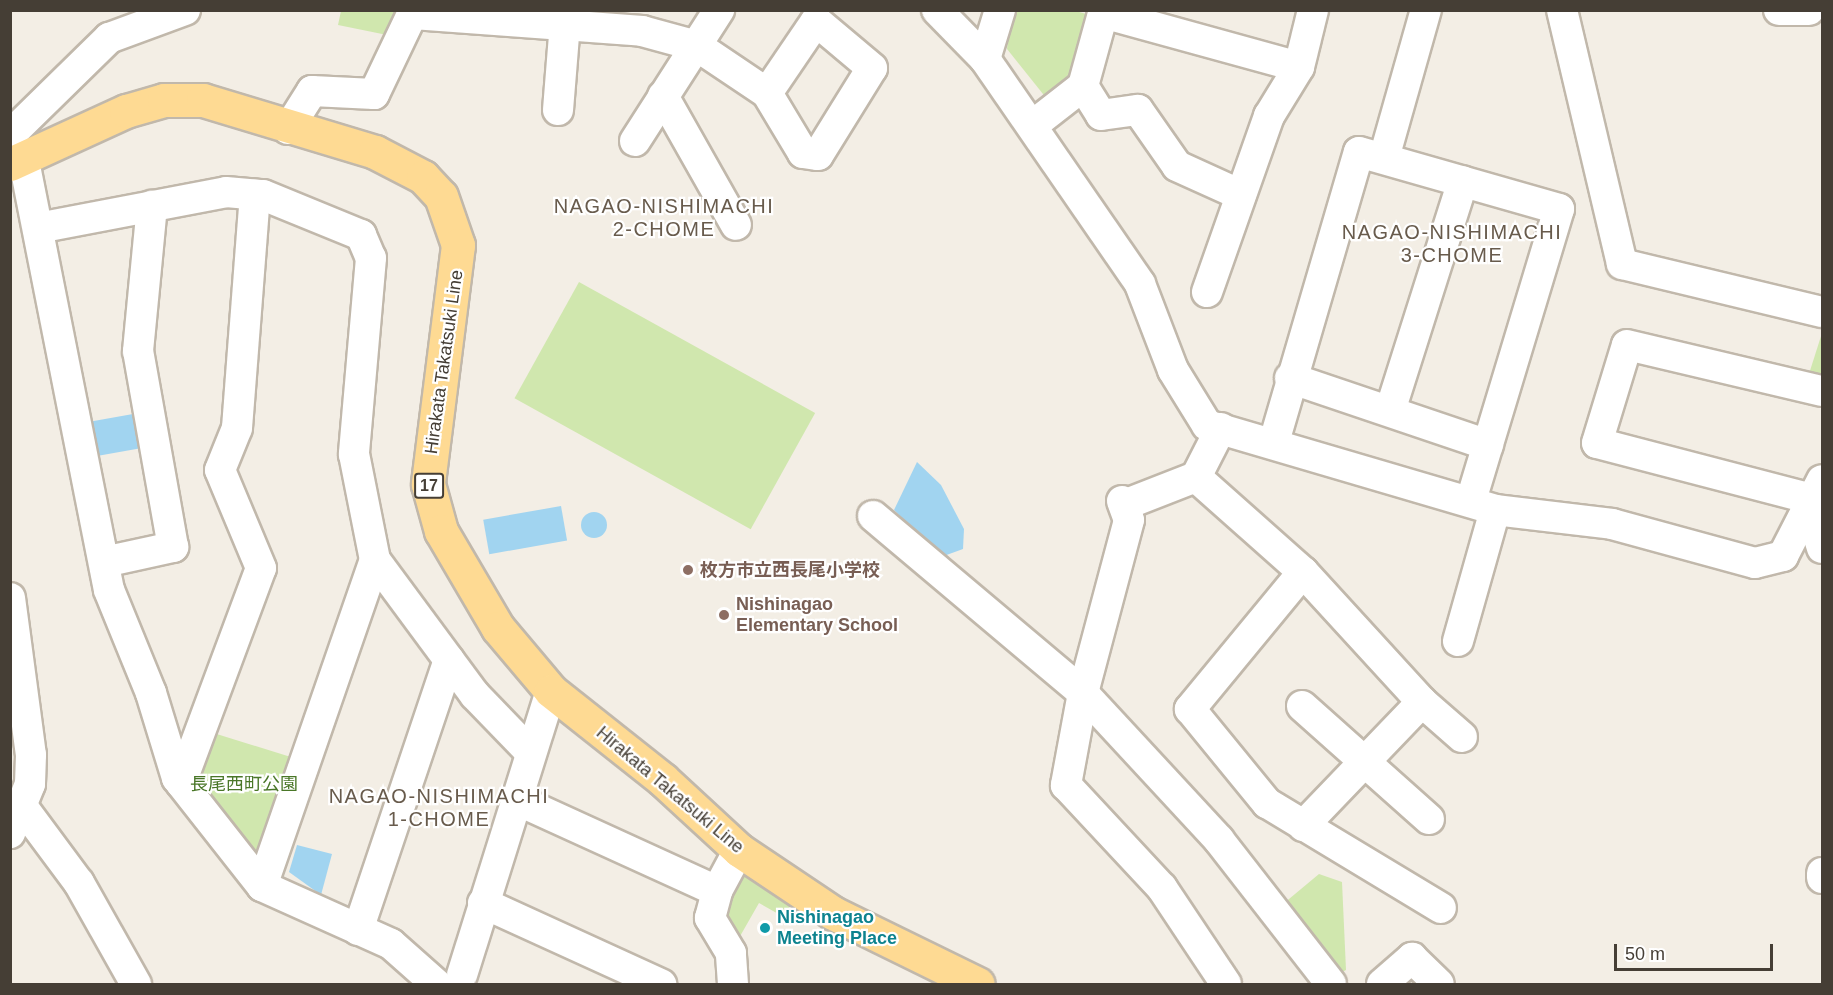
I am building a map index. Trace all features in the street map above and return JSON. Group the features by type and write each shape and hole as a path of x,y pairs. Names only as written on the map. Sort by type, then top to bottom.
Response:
{"main road":[{"name":"Hirakata Takatsuki Line","path":"15,153 126,111 164,100 231,105 288,129 375,152 423,177 444,204 458,245 458,276 434,412 428,484 441,531 498,628 551,691 662,779 739,850 833,913 978,984"}],"street":[{"path":"185,10 109,38 15,153 38,228 110,590 181,783 262,886 391,944 452,982 483,903 529,751 551,691"},
{"path":"635,141 719,10"},
{"path":"937,10 985,59 1033,125 1140,284 1173,370 1206,425 1274,442 1483,505 1612,524 1755,563 1783,556 1815,495"},
{"path":"985,59 1000,10"},
{"path":"1207,292 1269,116 1299,67 1313,10"},
{"path":"1384,158 1426,10"},
{"path":"1562,10 1622,264 1822,312"},
{"path":"1779,10 1809,10"},
{"path":"288,129 312,91 374,94 413,12 644,21 697,46 767,93"},
{"path":"1033,125 1083,86 1103,12 1299,67"},
{"path":"558,110 565,19"},
{"path":"1083,86 1101,115 1138,110 1177,166 1241,195"},
{"path":"663,96 736,225"},
{"path":"1274,442 1290,378 1359,152 1559,209 1488,445 1483,505 1458,641"},
{"path":"1390,411 1463,181"},
{"path":"38,228 226,192 255,195 362,235 371,258 354,454 375,560 449,660 529,751"},
{"path":"181,783 261,568 220,470 237,428 255,195"},
{"path":"104,562 173,547 138,351 152,206"},
{"path":"1815,495 1597,443 1627,345 1822,392"},
{"path":"1290,378 1488,445"},
{"path":"1221,428 1196,477 1123,503 1129,520 1083,693 1066,785 1162,888 1226,984"},
{"path":"1196,477 1303,572 1422,702 1462,737"},
{"path":"1815,495 1822,548"},
{"path":"873,516 1083,693 1220,840 1331,984"},
{"path":"262,886 375,560"},
{"path":"1303,572 1190,709 1267,803 1441,908"},
{"path":"10,598 31,755 17,821 79,883 136,984"},
{"path":"358,930 449,660"},
{"path":"1303,826 1422,702"},
{"path":"1302,706 1363,766 1429,819"},
{"path":"514,799 717,891"},
{"path":"733,984 731,953 710,918 717,891 739,850"},
{"path":"1822,873 1822,878"},
{"path":"483,903 661,984"},
{"path":"1382,984 1412,958 1440,984"}],"green space":[{"path":"1072,10 1090,15 1075,78 1047,99 1007,49 1011,11"},
{"path":"341,11 401,11 392,36 338,25"},
{"path":"579,282 815,413 751,529 515,398"},
{"path":"1822,333 1822,380 1808,377"},
{"name":"長尾西町公園","path":"207,731 294,758 264,853 250,854 196,788"},
{"path":"744,868 800,901 789,920 759,903 739,938 720,908"},
{"path":"1319,874 1342,882 1346,970 1335,976 1277,909"}],"water":[{"path":"133,414 139,448 93,457 87,422"},
{"path":"917,462 941,485 964,529 963,549 941,557 894,510"},
{"path":"561,506 567,540 489,554 483,520"},
{"path":"594,512 603,516 607,525 603,534 594,538 585,534 581,525 585,516"},
{"path":"297,845 332,854 321,895 289,872"}],"place":[{"name":"枚方市立西長尾小学校","path":"688,570"},
{"name":"Nishinagao Elementary School","path":"724,615"},
{"name":"Nishinagao Meeting Place","path":"765,928"}],"district":[{"name":"NAGAO-NISHIMACHI 2-CHOME","path":"664,218"},
{"name":"NAGAO-NISHIMACHI 3-CHOME","path":"1452,244"},
{"name":"NAGAO-NISHIMACHI 1-CHOME","path":"439,808"}]}
